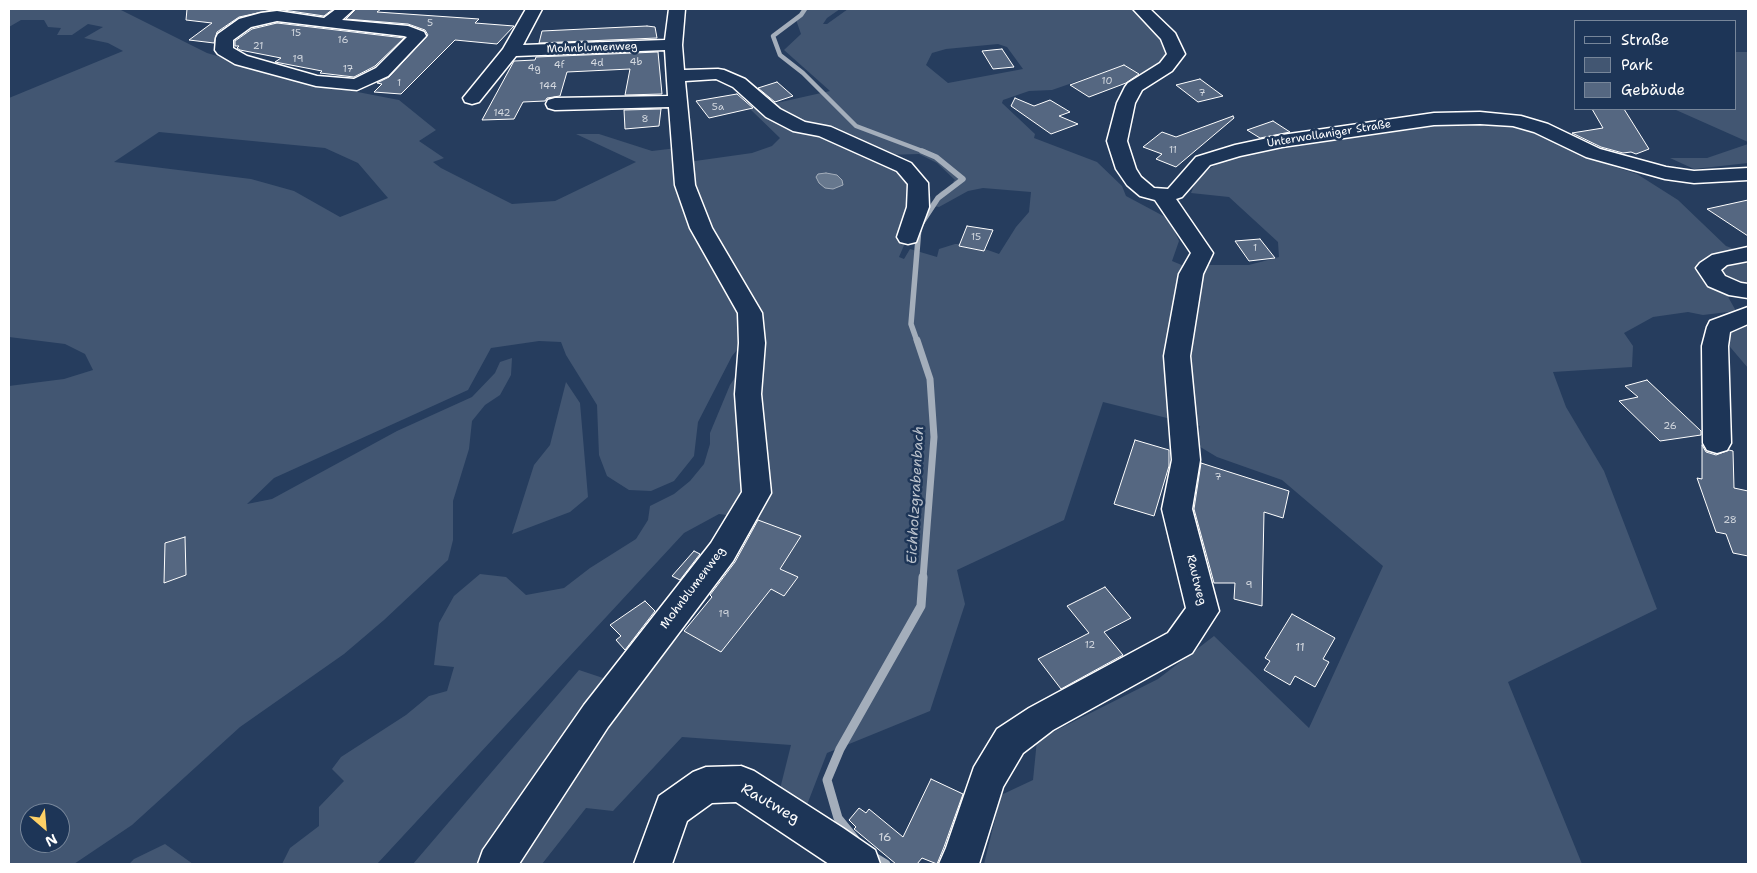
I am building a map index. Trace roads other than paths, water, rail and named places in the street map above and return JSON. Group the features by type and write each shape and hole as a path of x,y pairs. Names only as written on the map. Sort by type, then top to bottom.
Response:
{"street":[{"path":"327,23 408,31 418,36 382,72 357,85 316,82 241,60 224,50 224,38 245,23 277,16 327,23 346,9"},
{"path":"472,98 511,51 534,9"},
{"name":"Mohnblumenweg","path":"497,864 596,716 722,552 757,493 748,394 752,344 750,314 701,228 685,185 673,45 677,9"},
{"path":"1141,9 1169,36 1176,54 1166,68 1134,87 1126,103 1116,141 1126,169 1134,181 1147,192 1162,196"},
{"name":"Mohnblumenweg","path":"511,51 673,45"},
{"path":"556,104 676,89 718,74 739,82 773,113 800,127 824,131 904,167 918,184 918,207 908,237"},
{"name":"Unterwollaniger Straße","path":"1162,196 1175,194 1203,161 1235,151 1282,140 1434,119 1480,118 1514,120 1541,128 1593,153 1665,173 1694,177 1748,174"},
{"name":"Rautweg","path":"958,864 962,859 987,780 1010,741 1041,719 1180,643 1204,611 1177,509 1186,460 1177,356 1192,274 1202,253 1162,196"},
{"path":"1748,254 1720,260 1708,268 1716,281 1737,290 1748,291"},
{"path":"1717,443 1715,346 1719,327 1748,315"},
{"name":"Rautweg","path":"653,864 672,809 706,785 740,784 830,841 860,864"}],"waterway":[{"name":"Eichholzgrabenbach","path":"805,9 801,15 773,36 780,55 803,73 856,126 925,152"},
{"name":"Eichholzgrabenbach","path":"917,341 911,324 919,227 938,198 963,179 936,157 922,151"},
{"name":"Eichholzgrabenbach","path":"917,340 930,379 934,437 923,578"},
{"name":"Eichholzgrabenbach","path":"855,839 838,818 827,780 840,749 921,606 923,577"},
{"name":"Eichholzgrabenbach","path":"871,855 886,864"}]}
